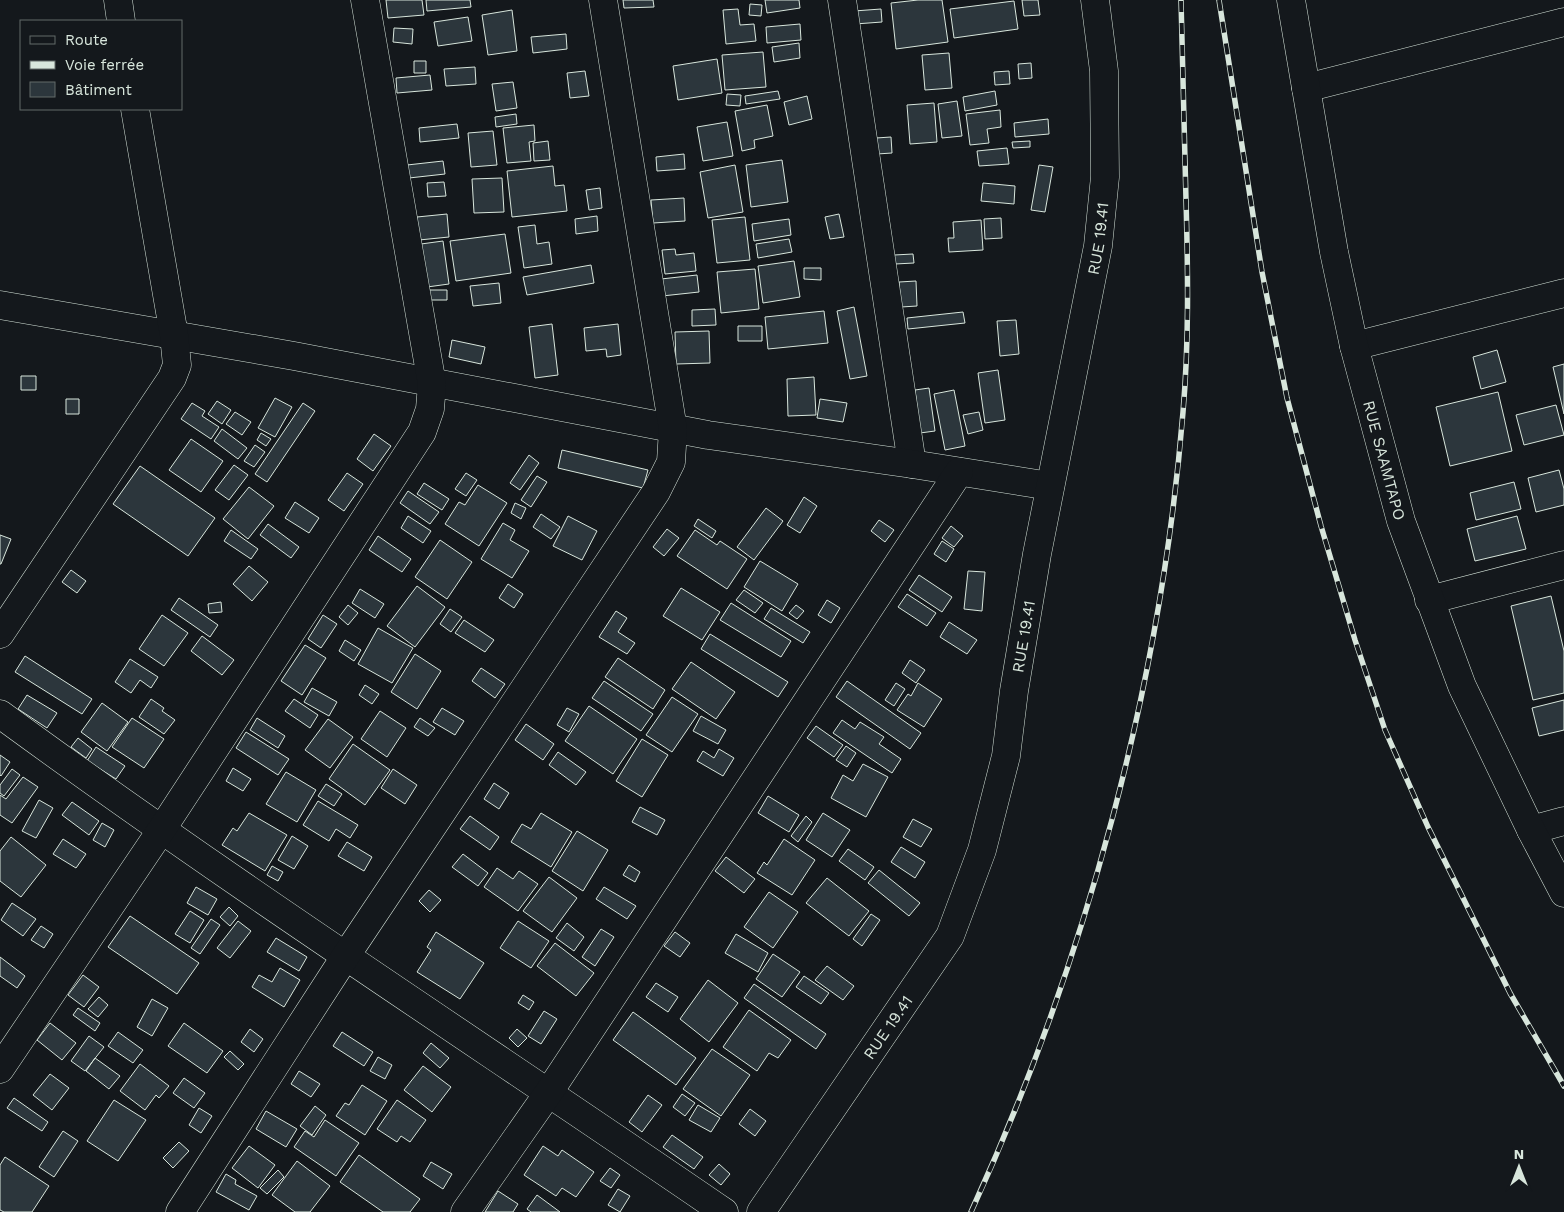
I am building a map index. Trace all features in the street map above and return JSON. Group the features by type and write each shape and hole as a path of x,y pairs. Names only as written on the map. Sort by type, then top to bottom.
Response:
{"street":[{"path":"118,0 121,20"},
{"path":"0,1069 162,829 422,432 430,410 432,384 365,0"},
{"path":"180,1212 345,957 656,492 671,462 673,429 604,0"},
{"path":"842,0 912,464"},
{"name":"RUE 19.41","path":"761,1212 950,936 982,850 1006,756 1014,691 1050,486 1098,246 1105,177 1104,71 1095,0"},
{"name":"RUE SAAMTAPO","path":"1291,0 1334,252 1354,346 1401,521 1462,686 1530,830 1564,893"},
{"path":"1306,88 1564,22"},
{"path":"0,634 172,378 177,365 174,336 135,110"},
{"path":"1354,346 1564,293"},
{"path":"0,305 294,356 673,429 1050,486"},
{"path":"465,1212 549,1092 958,472"},
{"path":"1429,600 1564,565"},
{"path":"0,714 345,957 549,1092 724,1212"},
{"path":"1530,830 1564,822"}],"building":[{"path":"386,0 422,0 424,15 388,18"},
{"path":"426,0 470,0 471,7 427,11"},
{"path":"623,0 653,0 654,7 624,8"},
{"path":"765,0 799,0 800,8 767,13"},
{"path":"942,0 948,42 896,49 891,3"},
{"path":"1022,0 1038,0 1040,15 1024,16"},
{"path":"1014,1 1018,29 954,38 950,9"},
{"path":"750,4 762,5 761,16 749,15"},
{"path":"738,9 740,25 754,24 756,41 726,44 723,10"},
{"path":"881,9 882,22 855,24 854,11"},
{"path":"512,10 517,51 488,55 482,15"},
{"path":"468,17 472,41 438,46 434,22"},
{"path":"800,24 801,40 767,43 766,27"},
{"path":"394,28 413,29 412,44 393,42"},
{"path":"566,34 567,49 533,53 531,37"},
{"path":"799,43 800,58 774,62 772,47"},
{"path":"763,52 766,87 725,90 722,55"},
{"path":"949,53 952,88 925,90 922,55"},
{"path":"717,59 722,93 678,100 673,66"},
{"path":"414,61 426,61 426,73 414,73"},
{"path":"1031,63 1032,78 1019,79 1018,64"},
{"path":"475,67 476,84 446,86 444,69"},
{"path":"585,71 589,96 570,98 567,73"},
{"path":"1009,71 1010,84 995,85 994,72"},
{"path":"430,75 432,90 397,93 396,78"},
{"path":"513,82 517,108 496,111 492,84"},
{"path":"778,91 780,99 746,104 745,96"},
{"path":"995,91 997,105 965,111 963,97"},
{"path":"727,94 741,95 740,106 726,105"},
{"path":"807,96 812,119 789,125 784,102"},
{"path":"957,101 962,136 942,138 938,104"},
{"path":"934,103 937,142 910,144 907,105"},
{"path":"767,105 773,136 754,140 755,148 742,151 735,111"},
{"path":"1000,110 1001,127 987,129 989,143 970,145 966,114"},
{"path":"516,114 517,124 496,127 495,117"},
{"path":"1048,119 1049,134 1015,137 1014,123"},
{"path":"727,122 733,156 703,161 697,127"},
{"path":"457,124 459,138 420,142 419,128"},
{"path":"534,125 535,141 529,142 531,161 507,163 503,128"},
{"path":"493,131 497,165 471,167 468,133"},
{"path":"891,137 892,153 877,154 876,138"},
{"path":"548,141 550,160 534,161 533,143"},
{"path":"1030,141 1030,147 1013,148 1012,142"},
{"path":"1007,148 1009,164 979,166 977,151"},
{"path":"684,154 685,169 657,171 656,157"},
{"path":"782,160 788,202 751,207 746,165"},
{"path":"443,161 445,174 409,178 407,165"},
{"path":"735,165 743,212 708,218 700,172"},
{"path":"1039,165 1053,167 1045,212 1031,210"},
{"path":"553,166 555,186 564,185 567,211 512,217 507,171"},
{"path":"502,178 504,212 474,213 472,179"},
{"path":"444,182 446,196 428,197 427,183"},
{"path":"983,183 1015,186 1014,204 981,201"},
{"path":"600,188 602,208 589,210 586,190"},
{"path":"684,198 685,221 653,223 651,200"},
{"path":"447,214 449,237 419,240 417,217"},
{"path":"839,214 844,237 830,239 825,217"},
{"path":"597,216 598,231 576,234 575,219"},
{"path":"745,217 750,260 717,263 712,220"},
{"path":"1001,218 1002,238 985,239 984,219"},
{"path":"789,219 791,235 754,241 752,224"},
{"path":"981,220 983,250 949,252 948,238 954,238 953,222"},
{"path":"535,225 537,244 549,242 552,264 524,268 518,227"},
{"path":"505,234 511,273 456,281 450,241"},
{"path":"789,239 792,252 758,258 756,244"},
{"path":"443,241 449,284 427,287 421,244"},
{"path":"675,249 676,255 694,253 696,271 665,274 662,250"},
{"path":"913,254 914,263 895,264 894,255"},
{"path":"794,261 800,297 763,303 758,266"},
{"path":"591,265 594,283 527,295 523,277"},
{"path":"804,268 821,268 821,280 804,279"},
{"path":"755,269 759,309 721,313 717,272"},
{"path":"697,275 699,292 662,296 661,279"},
{"path":"916,281 917,306 901,307 899,282"},
{"path":"499,283 501,303 473,306 470,286"},
{"path":"429,290 447,290 447,300 429,300"},
{"path":"854,307 867,376 850,379 837,311"},
{"path":"715,309 716,325 692,326 692,310"},
{"path":"824,311 828,343 768,349 765,317"},
{"path":"963,312 965,323 908,329 907,318"},
{"path":"1016,320 1019,354 1000,356 997,321"},
{"path":"552,324 558,375 535,378 529,327"},
{"path":"618,324 621,355 607,357 606,349 586,351 584,328"},
{"path":"738,326 762,326 762,341 738,341"},
{"path":"709,331 710,363 676,364 675,332"},
{"path":"452,340 485,347 481,364 449,357"},
{"path":"1497,350 1506,382 1481,389 1473,357"},
{"path":"1564,364 1564,414 1553,367"},
{"path":"998,370 1005,420 985,423 978,373"},
{"path":"21,376 36,376 36,390 21,390"},
{"path":"814,377 816,415 788,416 787,379"},
{"path":"929,388 935,431 920,433 915,390"},
{"path":"954,390 965,446 945,450 934,394"},
{"path":"1498,392 1512,451 1450,466 1436,407"},
{"path":"275,398 292,407 275,437 258,428"},
{"path":"66,399 79,399 79,414 66,414"},
{"path":"820,399 847,403 843,422 817,418"},
{"path":"217,401 231,410 222,424 208,414"},
{"path":"192,403 205,411 202,416 219,427 211,439 181,419"},
{"path":"303,403 315,411 267,482 255,474"},
{"path":"1556,405 1564,435 1524,445 1516,415"},
{"path":"235,412 251,422 242,435 226,424"},
{"path":"979,412 983,430 968,434 963,415"},
{"path":"222,429 247,448 238,459 214,441"},
{"path":"261,433 271,439 266,446 257,440"},
{"path":"374,434 391,446 373,471 357,459"},
{"path":"191,439 223,461 201,492 169,470"},
{"path":"255,445 265,452 254,467 244,461"},
{"path":"562,450 648,470 643,488 558,468"},
{"path":"529,455 539,463 520,490 510,483"},
{"path":"234,465 248,475 229,500 215,490"},
{"path":"140,466 215,518 188,556 113,504"},
{"path":"1559,470 1564,489 1564,505 1536,512 1528,478"},
{"path":"347,473 363,484 344,511 328,500"},
{"path":"466,473 477,480 466,496 455,489"},
{"path":"537,476 547,482 531,507 521,500"},
{"path":"1514,482 1521,509 1476,520 1470,493"},
{"path":"424,483 449,499 442,510 417,494"},
{"path":"478,485 507,503 479,546 445,524 459,502 465,505"},
{"path":"249,487 274,506 248,539 223,519"},
{"path":"408,491 439,512 430,524 400,503"},
{"path":"804,497 817,506 800,533 787,525"},
{"path":"295,502 319,518 309,533 285,518"},
{"path":"515,503 526,508 521,519 511,513"},
{"path":"766,508 783,521 754,560 737,547"},
{"path":"541,514 560,527 551,539 533,527"},
{"path":"408,516 431,531 423,543 401,528"},
{"path":"568,516 597,531 582,560 553,546"},
{"path":"1517,516 1526,549 1475,561 1467,529"},
{"path":"698,519 716,531 712,538 694,526"},
{"path":"879,520 894,530 885,542 871,531"},
{"path":"503,523 515,530 510,540 529,551 512,578 481,559"},
{"path":"268,524 299,547 291,558 260,535"},
{"path":"951,526 963,536 954,547 942,538"},
{"path":"667,529 679,538 664,556 653,547"},
{"path":"231,530 258,549 251,559 224,541"},
{"path":"695,530 717,545 720,541 747,559 727,589 677,556"},
{"path":"0,535 11,539 1,564 0,564"},
{"path":"378,536 411,559 402,572 369,550"},
{"path":"440,540 472,562 447,599 415,577"},
{"path":"942,541 954,549 946,562 934,554"},
{"path":"760,561 798,584 782,611 744,587"},
{"path":"249,566 268,582 252,601 233,584"},
{"path":"71,570 86,581 77,593 62,582"},
{"path":"968,571 985,572 982,611 964,609"},
{"path":"919,575 952,597 942,612 909,590"},
{"path":"508,584 523,594 514,608 499,598"},
{"path":"417,586 445,607 415,647 387,626"},
{"path":"681,588 720,612 702,640 663,616"},
{"path":"360,589 384,604 375,618 352,603"},
{"path":"744,590 763,603 755,613 736,600"},
{"path":"907,594 936,613 927,626 898,607"},
{"path":"1551,596 1564,651 1564,693 1533,700 1511,606"},
{"path":"179,598 218,625 210,637 171,610"},
{"path":"827,600 840,608 831,623 818,615"},
{"path":"221,602 222,612 209,613 208,604"},
{"path":"731,603 791,641 781,657 720,620"},
{"path":"348,605 358,613 348,625 339,617"},
{"path":"796,605 804,611 797,619 789,613"},
{"path":"771,608 810,632 803,643 764,619"},
{"path":"450,609 462,617 451,632 440,624"},
{"path":"616,611 627,618 618,632 635,643 627,654 599,637"},
{"path":"162,615 188,633 164,666 139,649"},
{"path":"323,615 337,624 321,648 308,639"},
{"path":"464,620 494,640 485,652 455,633"},
{"path":"949,622 977,640 967,654 940,637"},
{"path":"378,628 413,648 392,683 358,664"},
{"path":"710,634 788,682 778,697 701,649"},
{"path":"202,636 234,660 222,675 191,651"},
{"path":"345,640 361,650 354,661 339,651"},
{"path":"305,645 326,658 302,695 281,681"},
{"path":"415,654 441,671 417,709 391,692"},
{"path":"25,656 92,699 82,714 15,672"},
{"path":"618,658 665,690 653,709 605,677"},
{"path":"130,659 158,677 151,688 140,680 131,693 115,682"},
{"path":"910,660 925,670 916,683 902,673"},
{"path":"691,662 735,692 716,719 672,689"},
{"path":"481,668 505,684 495,698 472,681"},
{"path":"604,681 653,714 641,731 592,698"},
{"path":"847,681 921,733 910,749 836,697"},
{"path":"896,683 905,689 894,706 885,700"},
{"path":"918,683 942,699 924,727 897,710 908,694 911,696"},
{"path":"365,685 379,694 372,704 359,695"},
{"path":"312,688 337,702 329,716 304,702"},
{"path":"27,695 57,713 47,728 18,709"},
{"path":"672,697 698,714 672,752 646,735"},
{"path":"151,699 164,708 162,711 175,720 164,734 139,717"},
{"path":"294,699 318,715 310,728 285,711"},
{"path":"1564,700 1564,730 1539,736 1532,708"},
{"path":"102,703 128,722 107,751 81,732"},
{"path":"589,706 637,739 613,774 565,741"},
{"path":"442,708 464,721 455,735 433,722"},
{"path":"567,708 579,714 569,732 557,725"},
{"path":"380,711 406,728 387,757 361,739"},
{"path":"701,716 726,730 718,744 693,731"},
{"path":"132,718 164,739 144,768 112,747"},
{"path":"257,718 285,736 278,748 250,730"},
{"path":"420,718 435,728 428,736 414,727"},
{"path":"328,719 353,737 330,768 305,750"},
{"path":"842,720 855,729 860,722 884,737 879,744 901,759 892,773 833,733"},
{"path":"526,724 554,744 543,760 515,740"},
{"path":"816,726 843,745 834,757 807,738"},
{"path":"246,732 289,759 278,775 236,748"},
{"path":"78,738 92,749 86,758 71,747"},
{"path":"642,739 668,755 642,797 616,781"},
{"path":"353,744 390,770 365,805 329,779"},
{"path":"846,746 856,753 847,767 836,760"},
{"path":"96,747 125,766 116,779 87,761"},
{"path":"719,749 734,758 723,776 697,761 703,751 714,758"},
{"path":"558,752 586,772 576,785 549,765"},
{"path":"0,755 10,762 1,776 0,775"},
{"path":"863,764 888,777 866,817 831,798 843,775 853,781"},
{"path":"233,768 251,779 243,791 226,781"},
{"path":"12,769 20,775 4,796 0,793 0,785"},
{"path":"393,769 417,785 405,804 381,788"},
{"path":"286,772 316,790 297,822 266,804"},
{"path":"23,777 38,787 12,823 0,815 0,795 6,799"},
{"path":"494,783 509,793 499,809 484,799"},
{"path":"326,784 342,794 334,806 318,796"},
{"path":"768,796 799,815 789,832 758,813"},
{"path":"39,800 53,808 36,838 22,831"},
{"path":"318,801 358,825 350,838 336,829 329,841 303,825"},
{"path":"72,802 99,821 89,835 62,815"},
{"path":"640,807 665,820 657,835 632,822"},
{"path":"249,813 287,835 265,871 222,845 233,828 237,831"},
{"path":"541,813 572,832 551,867 511,842 522,824 531,829"},
{"path":"823,813 850,830 832,857 806,840"},
{"path":"470,816 499,837 490,850 460,829"},
{"path":"806,816 812,822 798,842 791,836"},
{"path":"913,819 932,829 921,847 903,837"},
{"path":"102,823 114,830 105,847 93,840"},
{"path":"577,831 608,850 583,891 552,871"},
{"path":"292,836 308,846 294,869 278,860"},
{"path":"11,837 46,865 21,897 0,881 0,851"},
{"path":"63,839 86,854 76,868 53,854"},
{"path":"784,839 815,860 792,895 757,873 764,862 767,865"},
{"path":"347,842 372,857 364,871 338,856"},
{"path":"901,847 925,862 915,878 891,862"},
{"path":"848,849 874,867 865,880 839,861"},
{"path":"463,854 488,873 478,886 452,867"},
{"path":"726,857 755,879 744,893 715,871"},
{"path":"629,865 640,872 635,882 623,875"},
{"path":"272,866 283,872 278,881 267,875"},
{"path":"497,868 513,879 519,871 538,884 518,911 484,887"},
{"path":"879,870 920,903 909,916 868,883"},
{"path":"549,877 577,898 552,932 523,911"},
{"path":"827,878 869,911 849,936 806,903"},
{"path":"196,887 217,899 208,915 187,903"},
{"path":"604,887 636,906 627,919 596,899"},
{"path":"429,890 441,900 430,912 419,901"},
{"path":"769,892 798,912 773,948 744,927"},
{"path":"12,903 36,919 23,936 1,920"},
{"path":"229,907 238,916 230,926 220,917"},
{"path":"190,911 204,920 190,943 175,934"},
{"path":"871,914 880,920 862,946 853,939"},
{"path":"130,916 199,963 177,994 108,947"},
{"path":"211,919 220,925 200,954 191,948"},
{"path":"238,921 251,931 230,958 217,948"},
{"path":"518,921 549,941 531,968 500,948"},
{"path":"567,923 584,937 574,951 556,938"},
{"path":"41,926 53,934 44,948 31,940"},
{"path":"601,929 614,937 595,966 582,957"},
{"path":"436,932 484,963 460,999 417,972 431,950 427,947"},
{"path":"675,932 690,943 680,957 664,946"},
{"path":"736,934 768,953 758,972 725,953"},
{"path":"276,938 307,957 299,971 267,952"},
{"path":"555,943 594,973 576,996 537,966"},
{"path":"773,954 800,972 782,997 756,979"},
{"path":"0,957 25,976 17,988 0,976"},
{"path":"827,966 854,986 843,1000 815,980"},
{"path":"280,968 300,980 284,1007 252,987 259,975 272,982"},
{"path":"83,975 99,987 84,1007 68,995"},
{"path":"804,976 829,993 821,1004 796,987"},
{"path":"708,980 738,1003 709,1042 680,1019"},
{"path":"656,983 678,997 668,1012 646,997"},
{"path":"754,984 826,1034 816,1049 744,998"},
{"path":"523,995 534,1002 529,1010 518,1003"},
{"path":"99,997 108,1005 98,1017 88,1009"},
{"path":"152,999 168,1008 152,1036 137,1027"},
{"path":"78,1008 100,1023 95,1031 73,1015"},
{"path":"749,1010 791,1040 778,1058 769,1053 757,1071 723,1047"},
{"path":"544,1011 557,1019 541,1044 528,1036"},
{"path":"633,1012 696,1058 676,1085 613,1040"},
{"path":"50,1023 76,1043 62,1060 37,1040"},
{"path":"184,1023 223,1051 207,1073 168,1046"},
{"path":"250,1029 263,1039 254,1052 241,1042"},
{"path":"517,1029 527,1038 518,1047 509,1038"},
{"path":"118,1032 143,1050 133,1063 108,1046"},
{"path":"342,1032 373,1052 364,1066 333,1046"},
{"path":"89,1036 104,1047 85,1071 71,1061"},
{"path":"431,1043 449,1058 440,1068 423,1053"},
{"path":"712,1049 750,1075 721,1116 683,1089"},
{"path":"230,1051 244,1064 238,1070 224,1057"},
{"path":"378,1057 392,1065 385,1079 370,1071"},
{"path":"95,1058 120,1076 109,1089 86,1071"},
{"path":"140,1064 169,1086 159,1098 156,1095 145,1110 120,1091"},
{"path":"423,1066 451,1087 432,1112 404,1090"},
{"path":"299,1071 320,1084 311,1097 291,1084"},
{"path":"50,1074 69,1088 52,1110 33,1095"},
{"path":"184,1078 205,1093 194,1108 173,1093"},
{"path":"362,1085 387,1101 365,1135 336,1116 345,1103 349,1105"},
{"path":"682,1094 695,1103 685,1116 673,1107"},
{"path":"648,1095 662,1105 642,1132 629,1122"},
{"path":"14,1098 48,1122 42,1131 7,1108"},
{"path":"114,1100 146,1120 118,1161 87,1141"},
{"path":"397,1100 426,1120 410,1142 401,1136 397,1142 377,1129"},
{"path":"698,1105 720,1118 711,1132 689,1120"},
{"path":"315,1106 326,1115 312,1135 300,1126"},
{"path":"199,1108 212,1116 201,1133 189,1125"},
{"path":"750,1109 766,1121 755,1136 739,1124"},
{"path":"266,1111 297,1129 286,1147 256,1129"},
{"path":"325,1120 359,1143 336,1176 294,1147 305,1131 314,1137"},
{"path":"63,1131 78,1141 54,1177 39,1167"},
{"path":"672,1135 703,1157 694,1169 663,1147"},
{"path":"179,1142 189,1151 173,1168 163,1158"},
{"path":"249,1146 275,1165 258,1188 232,1168"},
{"path":"543,1146 558,1156 562,1150 594,1172 576,1197 562,1188 556,1196 524,1175"},
{"path":"359,1155 420,1199 410,1212 383,1212 340,1182"},
{"path":"5,1157 49,1186 32,1212 4,1212 0,1210 0,1165"},
{"path":"297,1161 330,1186 310,1212 295,1212 272,1195"},
{"path":"431,1162 452,1174 443,1189 423,1176"},
{"path":"719,1164 730,1174 721,1185 709,1175"},
{"path":"610,1168 620,1175 611,1188 600,1181"},
{"path":"278,1170 284,1177 267,1194 260,1188"},
{"path":"226,1174 236,1180 235,1184 257,1196 249,1210 216,1192"},
{"path":"618,1189 630,1196 620,1212 608,1205"},
{"path":"498,1191 518,1204 513,1212 485,1212"},
{"path":"537,1195 560,1212 531,1212 527,1209"}],"railway":[{"path":"971,1212 1012,1118 1049,1021 1082,922 1112,821 1136,720 1157,617 1172,515 1183,412 1186,359 1188,306 1181,0"},
{"path":"1219,0 1262,272 1287,398 1321,526 1355,640 1385,730 1428,827 1510,993 1564,1086"}]}
